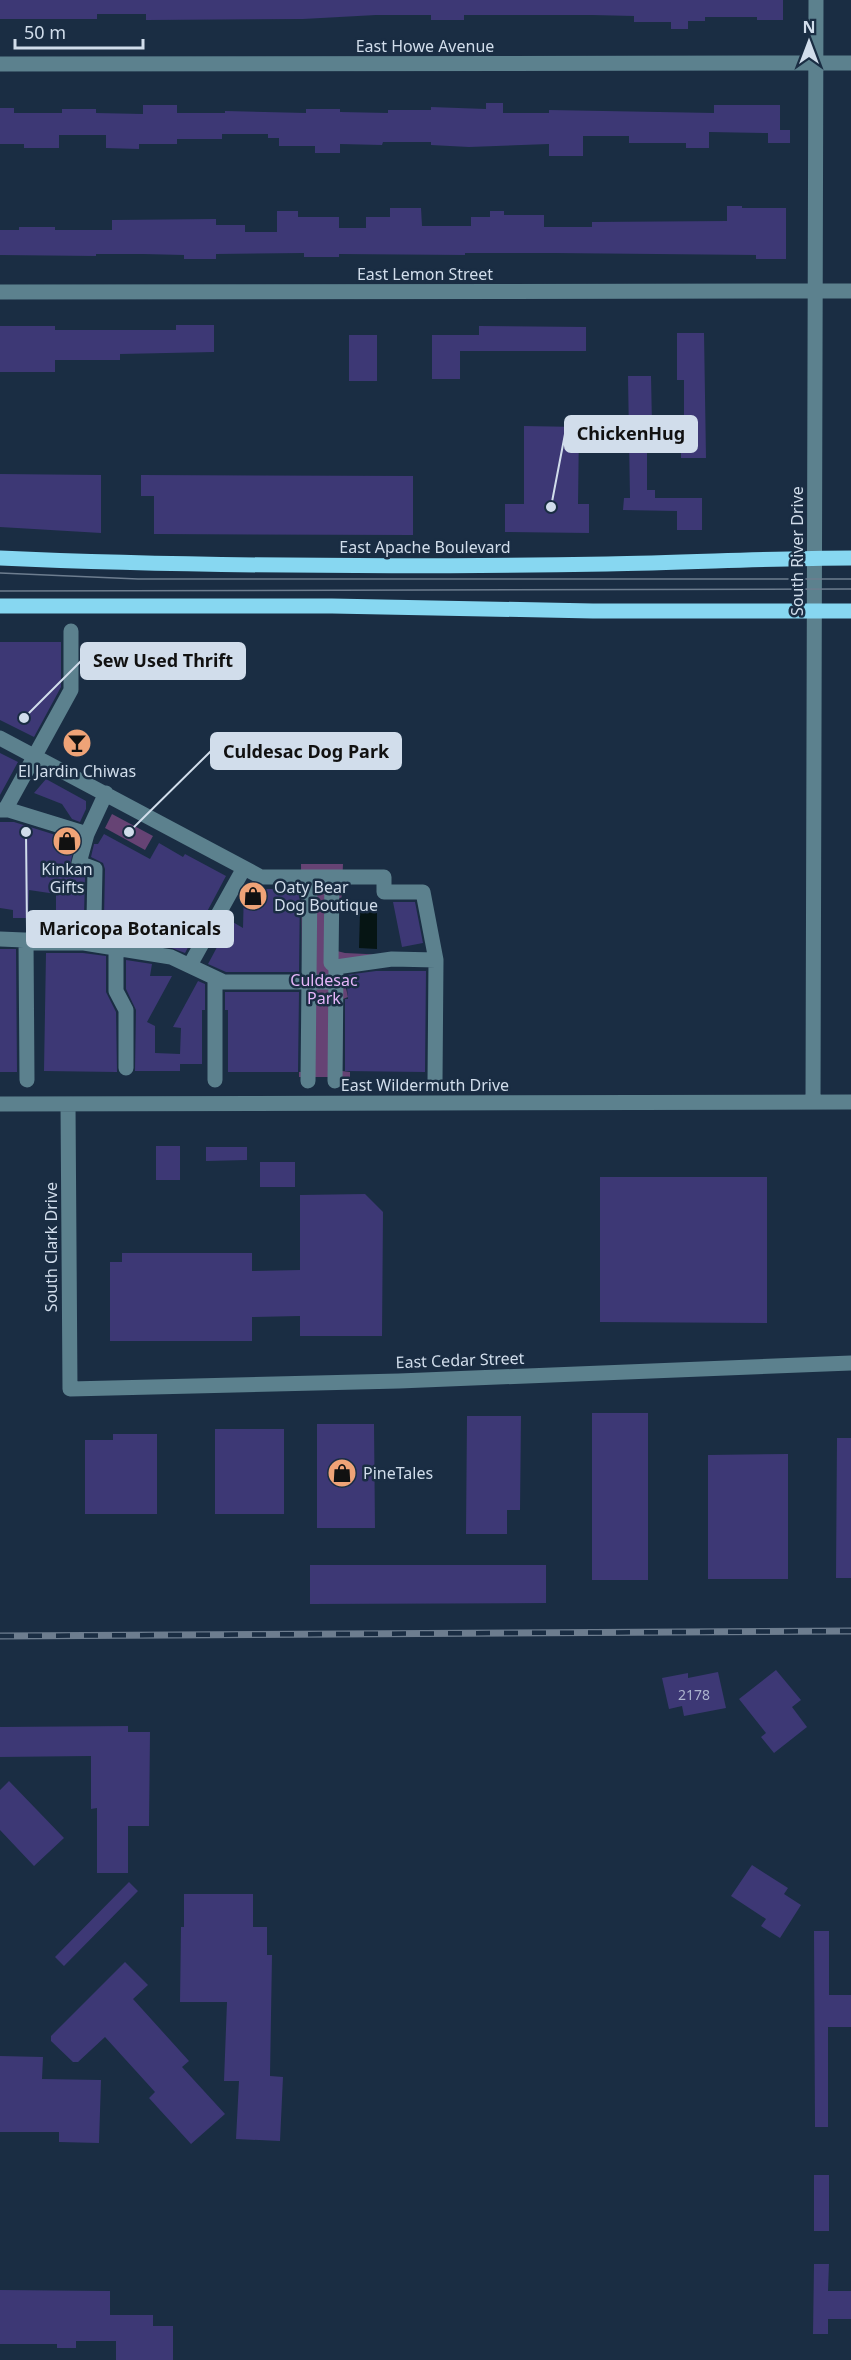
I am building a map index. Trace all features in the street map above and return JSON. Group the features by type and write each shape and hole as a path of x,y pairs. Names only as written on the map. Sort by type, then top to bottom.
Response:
{"main road":[{"name":"East Apache Boulevard","path":"0,558 113,563 332,565 606,564 851,558"},
{"path":"0,606 332,606 593,611 851,611"}],"street":[{"name":"South River Drive","path":"813,1102 816,0"},
{"name":"East Howe Avenue","path":"0,64 851,63"},
{"name":"East Lemon Street","path":"0,292 851,291"},
{"path":"71,632 71,690 3,810 87,834"},
{"path":"0,738 261,877 384,877 384,892 423,892 436,960 435,1082"},
{"path":"82,943 94,918 95,869 79,862 87,834 106,793"},
{"path":"190,965 243,868"},
{"path":"308,1081 310,877"},
{"path":"332,877 331,963 336,975 335,1081"},
{"path":"0,939 26,940 34,943 82,943 171,957 224,982 309,982 392,959 436,960"},
{"path":"26,940 27,1080"},
{"path":"117,948 116,991 126,1010 126,1068"},
{"path":"215,978 215,1080"},
{"name":"East Wildermuth Drive","path":"0,1104 851,1102"},
{"name":"South Clark Drive","path":"68,1104 70,1389"},
{"name":"East Cedar Street","path":"70,1389 399,1381 851,1363"}],"green space":[{"path":"112,814 153,836 145,850 105,828"},
{"name":"Culdesac Park","path":"301,864 343,864 341,910 334,913 333,950 345,953 387,955 342,971 348,997 343,999 342,1071 350,1072 350,1077 299,1077 299,1072 303,1072"}],"shaded area":[{"path":"360,912 377,912 377,949 359,948"}],"building":[{"path":"0,0 783,0 783,20 757,20 757,17 705,17 705,21 688,21 688,29 671,29 671,22 634,22 634,16 592,15 464,15 464,20 431,20 431,15 376,15 303,19 146,20 146,14 97,14 97,19 0,19"},
{"path":"486,103 503,103 503,113 549,113 549,110 714,113 714,105 780,105 780,130 790,130 790,143 768,143 768,133 709,132 709,148 686,148 686,143 629,143 629,136 583,136 583,156 549,156 549,144 469,147 431,145 431,142 383,142 382,145 340,144 340,153 315,153 315,146 279,146 279,138 268,138 268,134 222,134 222,139 177,139 177,144 139,144 139,149 106,148 106,135 59,135 59,148 24,148 24,144 0,144 0,108 14,108 14,113 62,113 62,109 96,109 96,113 143,114 143,105 177,105 177,113 225,113 225,111 306,113 306,109 340,109 340,112 388,113 388,110 431,110 431,107 486,109"},
{"path":"727,206 786,208 786,259 756,259 756,255 554,253 339,254 339,257 304,257 304,253 216,254 216,259 184,259 184,255 143,254 0,255 0,230 19,230 19,227 55,227 55,230 112,230 112,220 216,219 216,225 245,225 245,232 277,232 277,211 298,211 298,217 339,217 339,228 366,228 366,217 390,217 390,208 421,208 422,226 471,226 471,217 490,217 490,211 504,211 504,215 544,215 544,227 592,227 592,222 727,221"},
{"path":"176,325 214,325 214,352 120,354 120,360 55,360 55,372 0,372 0,326 55,326 55,330 176,330"},
{"path":"479,326 586,327 586,351 460,351 460,379 432,379 432,335 479,335"},
{"path":"677,333 704,333 706,458 681,458 681,428 684,428 684,380 677,380"},
{"path":"349,335 377,335 377,381 349,381"},
{"path":"628,376 651,376 652,425 649,425 647,490 655,490 655,498 702,498 702,530 677,530 677,511 623,510 624,498 630,498"},
{"path":"524,426 579,427 578,504 589,504 589,533 505,532 505,504 524,504"},
{"path":"0,474 101,475 101,533 0,527"},
{"path":"141,475 413,476 413,535 154,534 154,496 141,496"},
{"path":"0,642 61,642 61,687 34,737 0,720"},
{"path":"0,753 18,762 0,795"},
{"path":"46,779 86,801 86,809 80,822 72,819 62,804 34,793"},
{"path":"0,822 14,822 75,841 70,866 75,872 85,876 84,916 76,933 44,933 44,925 56,925 56,894 29,890 28,918 13,918 13,910 0,908"},
{"path":"104,834 150,859 159,843 183,857 185,854 226,876 185,953 156,942 156,945 97,935 104,918 105,869 103,863 91,857 94,844 98,844"},
{"path":"244,889 300,889 299,972 226,972 208,964 231,921 243,928"},
{"path":"393,902 415,902 423,943 402,947"},
{"path":"0,949 16,949 17,1072 0,1072"},
{"path":"46,953 83,953 106,956 106,992 116,1012 117,1072 44,1071"},
{"path":"126,960 152,964 150,976 172,976 147,1022 155,1026 155,1053 180,1054 181,1028 173,1027 198,981 205,984 205,1010 202,1010 202,1064 180,1064 180,1071 135,1071 136,1010 126,989"},
{"path":"376,971 426,971 425,1072 345,1071 345,999 348,999 346,975"},
{"path":"225,992 299,992 298,1072 228,1072 228,1010 225,1010"},
{"path":"156,1146 180,1146 180,1180 156,1180"},
{"path":"206,1147 247,1147 247,1160 206,1161"},
{"path":"260,1162 295,1162 295,1187 260,1187"},
{"path":"600,1177 767,1177 767,1323 600,1322"},
{"path":"365,1194 383,1212 382,1336 300,1336 300,1316 252,1317 252,1341 110,1341 110,1262 122,1262 122,1253 252,1253 252,1271 300,1270 300,1195"},
{"path":"592,1413 648,1413 648,1580 592,1580"},
{"path":"467,1416 521,1416 520,1510 507,1510 507,1534 466,1534"},
{"path":"317,1424 374,1424 375,1528 317,1528"},
{"path":"215,1429 284,1429 284,1514 215,1514"},
{"path":"113,1434 157,1434 157,1514 85,1514 85,1440 113,1440"},
{"path":"837,1438 851,1438 851,1578 836,1578"},
{"path":"788,1454 788,1579 708,1579 708,1455"},
{"path":"310,1565 546,1565 546,1603 310,1604"},
{"path":"776,1670 801,1700 792,1707 807,1727 774,1753 761,1737 766,1733 739,1699"},
{"path":"718,1672 726,1708 684,1716 682,1706 669,1709 662,1678 688,1673 688,1678"},
{"path":"128,1726 128,1732 150,1732 149,1826 128,1826 128,1873 97,1873 97,1808 91,1809 91,1756 0,1757 0,1727"},
{"path":"9,1781 64,1838 34,1866 0,1830 0,1790"},
{"path":"752,1865 788,1888 784,1894 801,1905 780,1938 761,1926 766,1919 731,1896"},
{"path":"129,1882 138,1891 64,1966 55,1957"},
{"path":"184,1894 253,1894 253,1927 267,1927 267,1955 272,1955 270,2076 283,2077 280,2141 236,2139 239,2081 224,2081 227,2002 180,2002"},
{"path":"814,1931 829,1931 829,1995 851,1995 851,2027 828,2027 828,2127 815,2127"},
{"path":"125,1962 148,1985 133,1999 189,2061 182,2067 225,2114 191,2144 149,2098 155,2092 105,2037 78,2062 73,2062 51,2041 51,2036"},
{"path":"0,2056 43,2057 42,2079 101,2080 99,2143 59,2142 59,2132 0,2132"},
{"path":"814,2175 829,2175 829,2231 814,2231"},
{"path":"814,2264 829,2264 828,2291 851,2291 851,2319 828,2319 828,2334 813,2334"},
{"path":"0,2290 110,2291 110,2315 153,2315 153,2326 173,2326 173,2360 116,2360 116,2341 76,2341 76,2348 57,2348 57,2344 0,2344"}],"tram line":[{"path":"0,573 138,579 851,579"},
{"path":"0,591 851,589"}],"railway":[{"path":"0,1636 851,1631"}],"place":[{"name":"ChickenHug","path":"551,507"},
{"name":"Sew Used Thrift","path":"24,718"},
{"name":"El Jardin Chiwas","path":"77,743"},
{"name":"Maricopa Botanicals","path":"26,832"},
{"name":"Culdesac Dog Park","path":"129,832"},
{"name":"Kinkan Gifts","path":"67,841"},
{"name":"Oaty Bear Dog Boutique","path":"253,896"},
{"name":"PineTales","path":"342,1473"}]}
